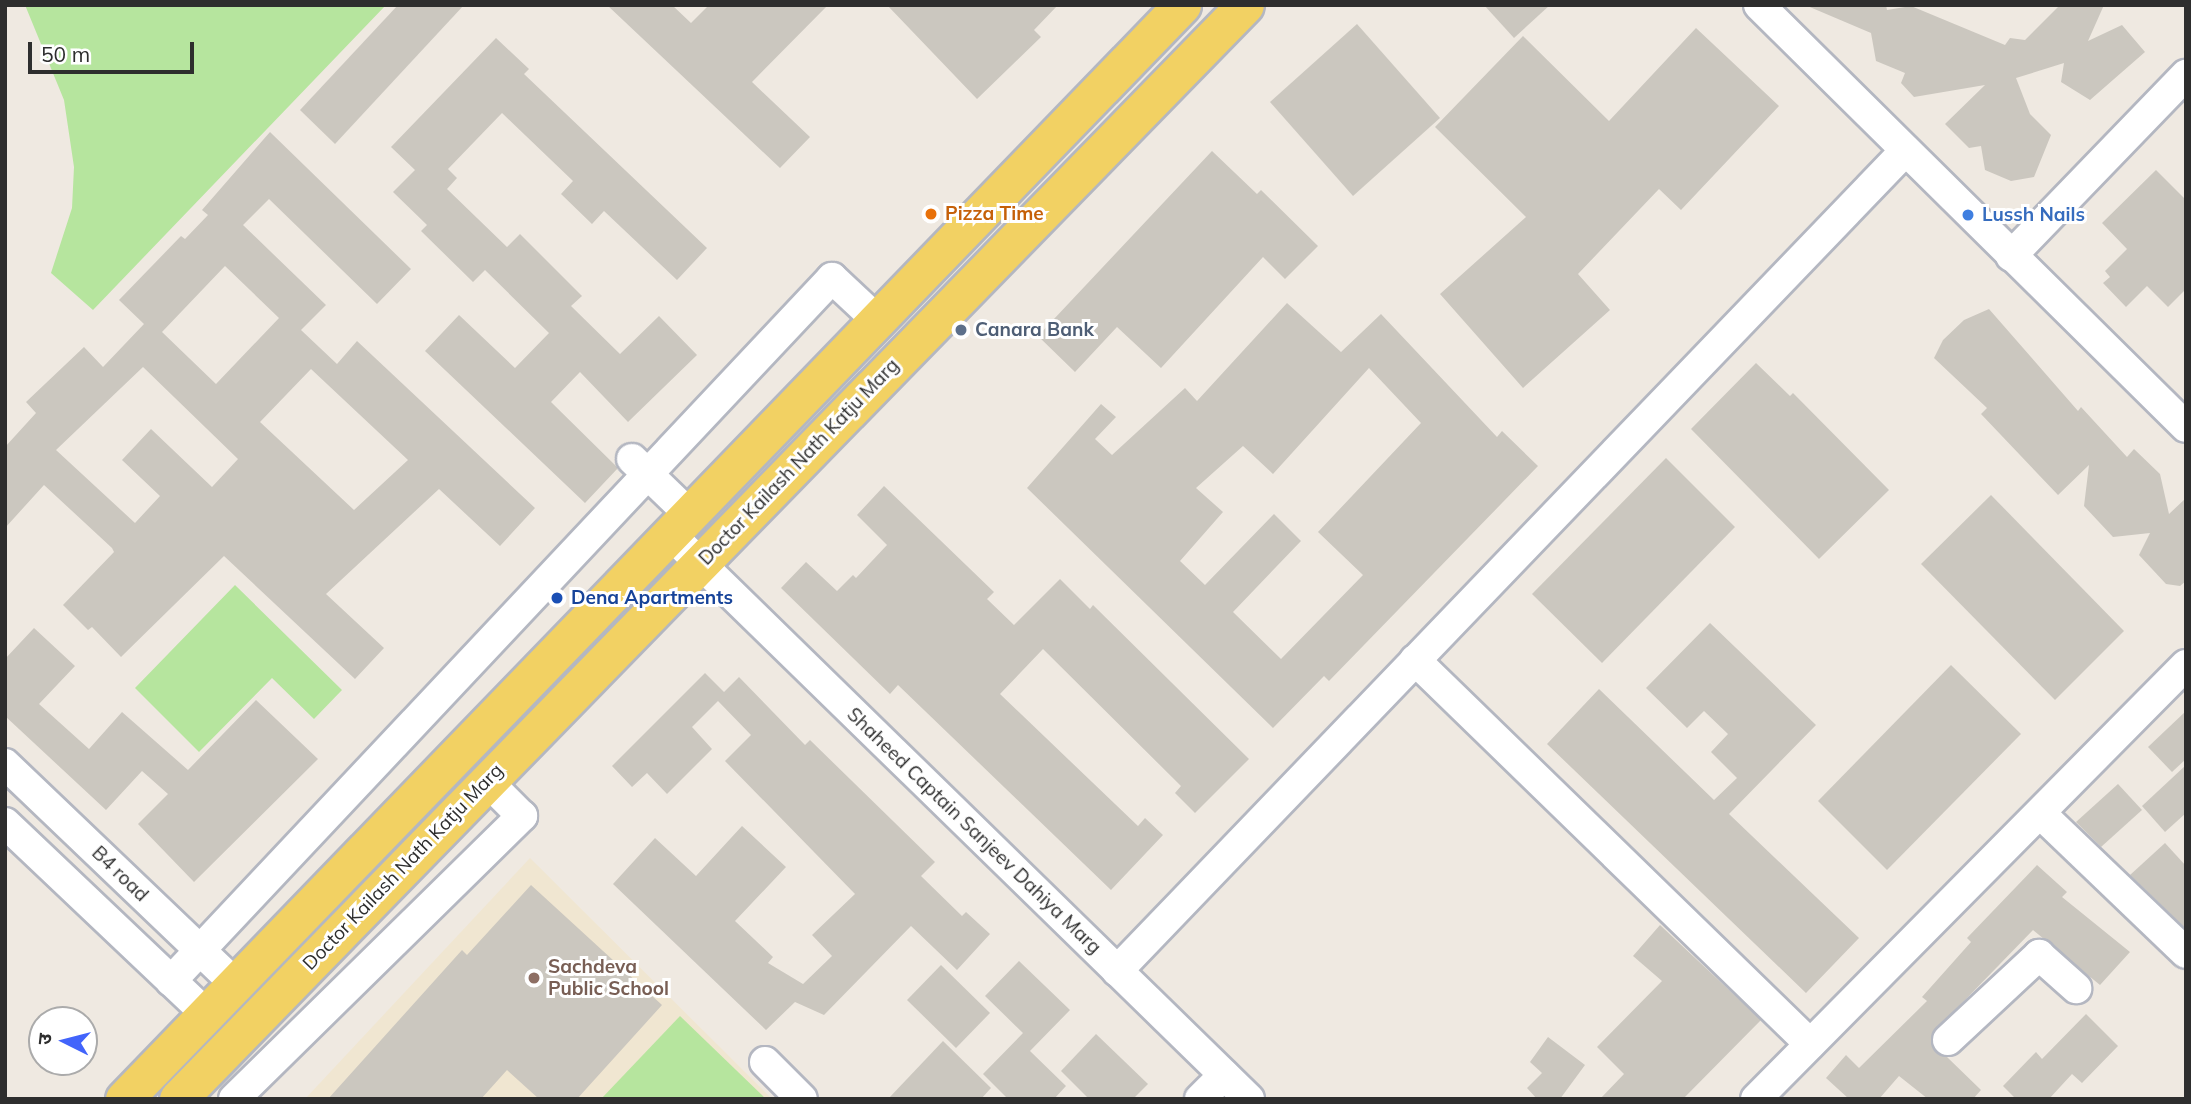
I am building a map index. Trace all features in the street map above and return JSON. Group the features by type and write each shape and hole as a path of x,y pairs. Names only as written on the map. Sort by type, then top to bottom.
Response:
{"main road":[{"name":"Doctor Kailash Nath Katju Marg","path":"124,1099 1182,5"},
{"name":"Doctor Kailash Nath Katju Marg","path":"188,1097 487,781 1245,5"}],"street":[{"path":"1759,5 1904,152 2186,427"},
{"path":"2011,256 2186,75"},
{"path":"1117,971 1904,152"},
{"path":"171,981 202,952 640,467 832,278 878,321"},
{"name":"Shaheed Captain Sanjeev Dahiya Marg","path":"640,467 680,524 700,563 1249,1099"},
{"path":"1415,660 1810,1044"},
{"path":"1756,1099 2186,666"},
{"name":"B4 road","path":"5,764 235,984"},
{"path":"234,1099 522,816 487,781"},
{"path":"2040,813 2186,953"},
{"path":"5,823 206,1014"},
{"path":"1948,1040 2039,955 2076,988"},
{"path":"765,1062 802,1099"},
{"path":"1200,1099 1224,1074"}],"shaded area":[{"name":"Sachdeva Public School","path":"530,858 772,1099 305,1099"}],"green space":[{"path":"25,5 386,5 93,310 51,273 72,208 74,167 64,100"},
{"path":"235,585 342,690 314,719 272,678 199,752 135,688"},
{"path":"680,1016 766,1099 601,1099"}],"building":[{"path":"398,5 464,5 335,144 300,110"},
{"path":"607,5 672,5 691,23 709,5 828,5 752,82 810,137 780,168"},
{"path":"887,5 1058,5 1034,30 1041,37 977,99"},
{"path":"1484,5 1550,5 1514,38"},
{"path":"1805,5 1886,5 1887,10 1911,6 2005,45 2010,38 2025,40 2060,5 2104,5 2088,41 2122,25 2145,52 2090,100 2061,82 2064,63 2016,78 2030,114 2051,135 2034,177 2011,181 1985,170 1981,146 1969,148 1945,124 1985,85 1914,97 1901,83 1905,73 1876,61 1871,33"},
{"path":"1357,24 1440,118 1353,196 1270,102"},
{"path":"1696,28 1779,106 1681,210 1659,189 1578,274 1610,310 1523,388 1440,294 1526,217 1435,127 1523,36 1609,121"},
{"path":"496,38 529,69 524,74 707,248 677,280 604,211 592,224 561,194 573,181 502,113 448,169 457,178 447,189 507,247 520,234 582,296 571,306 620,354 659,316 697,355 628,422 580,372 551,402 618,468 585,503 425,351 459,315 515,368 549,333 485,270 473,282 421,231 427,225 393,192 415,170 391,147"},
{"path":"270,132 411,269 377,304 269,199 243,225 326,305 301,330 337,364 357,341 535,508 500,546 439,489 326,594 384,648 355,679 224,556 121,657 92,627 88,630 63,605 114,552 112,548 44,485 5,528 5,447 36,413 26,402 84,347 103,367 144,324 119,300 181,236 185,239 208,215 202,210","holes":["225,266 279,318 216,384 162,332","143,367 238,459 212,487 151,429 122,460 160,496 135,523 56,450","311,369 408,460 354,510 260,422"]},
{"path":"1212,151 1257,194 1261,190 1318,246 1285,279 1263,257 1161,368 1117,327 1075,372 1038,336"},
{"path":"2156,170 2186,200 2186,289 2168,307 2147,286 2126,307 2103,283 2110,277 2105,271 2127,249 2102,223"},
{"path":"1287,303 1341,352 1381,314 1497,437 1502,431 1538,466 1329,681 1324,676 1273,728 1027,488 1101,404 1116,417 1095,439 1112,455 1185,388 1197,401","holes":["1369,368 1421,423 1318,532 1363,575 1281,659 1233,612 1301,541 1274,514 1205,585 1180,561 1223,512 1196,488 1243,446 1273,474"]},
{"path":"1989,309 2078,411 2081,407 2127,457 2134,449 2160,474 2169,514 2186,498 2186,581 2180,586 2166,584 2139,555 2150,533 2113,537 2084,506 2089,465 2058,495 1981,414 1987,408 1934,358 1943,340 1964,320"},
{"path":"1756,363 1790,396 1793,393 1889,490 1819,559 1691,429"},
{"path":"1666,458 1735,527 1602,663 1532,594"},
{"path":"884,486 994,592 987,599 1014,625 1060,579 1090,609 1093,605 1249,759 1195,813 1175,793 1181,786 1043,649 1000,694 1138,826 1145,818 1163,835 1111,890 898,685 890,694 781,588 806,562 837,591 853,575 856,578 887,545 857,515"},
{"path":"1991,495 2124,631 2055,700 1921,564"},
{"path":"1710,623 1816,725 1729,814 1859,938 1806,993 1547,744 1599,689 1714,800 1737,778 1711,752 1728,734 1704,711 1687,728 1646,688"},
{"path":"34,628 75,666 39,704 89,749 122,712 188,770 256,700 318,759 194,882 138,824 168,794 142,771 106,810 5,716 5,659"},
{"path":"1951,665 2021,734 1887,870 1818,801"},
{"path":"705,673 724,692 739,677 805,745 810,740 935,862 921,876 962,916 966,912 990,934 957,970 911,926 824,1015 795,1002 766,1030 613,884 655,838 696,876 742,826 786,867 735,921 773,957 768,963 803,984 832,956 812,935 855,894 725,761 751,735 718,701 692,727 712,749 667,794 647,773 632,787 612,766"},
{"path":"2186,711 2186,759 2172,772 2148,747"},
{"path":"2186,765 2186,813 2165,832 2142,806"},
{"path":"2118,784 2142,810 2101,847 2076,822"},
{"path":"2165,843 2186,866 2186,929 2130,875"},
{"path":"2037,865 2067,892 2062,897 2130,952 2100,985 2033,930 1932,1034 1935,1051 1947,1057 1981,1090 1973,1099 1928,1099 1899,1076 1879,1099 1849,1099 1826,1078 1846,1055 1859,1068 1927,1001 1922,997 1971,942 1967,938"},
{"name":"Sachdeva Public School","path":"531,885 662,1005 577,1099 539,1099 507,1070 481,1099 328,1099 462,950 467,955"},
{"path":"1660,925 1761,1020 1683,1099 1600,1099 1624,1074 1597,1047 1662,981 1633,956"},
{"path":"1019,961 1070,1010 1030,1051 1066,1086 1054,1099 1008,1099 983,1074 1023,1033 985,996"},
{"path":"941,965 990,1013 956,1048 907,1000"},
{"path":"2086,1014 2118,1046 2082,1083 2072,1074 2049,1099 2016,1099 2003,1086 2036,1052 2042,1059"},
{"path":"1096,1034 1148,1084 1133,1099 1089,1099 1061,1071"},
{"path":"1548,1037 1585,1065 1560,1099 1537,1099 1527,1088 1542,1073 1530,1062"},
{"path":"943,1041 991,1088 981,1099 888,1099"}],"place":[{"name":"Pizza Time","path":"931,214"},
{"name":"Lussh Nails","path":"1968,215"},
{"name":"Canara Bank","path":"961,330"},
{"name":"Dena Apartments","path":"557,598"},
{"name":"Sachdeva Public School","path":"534,978"}]}
